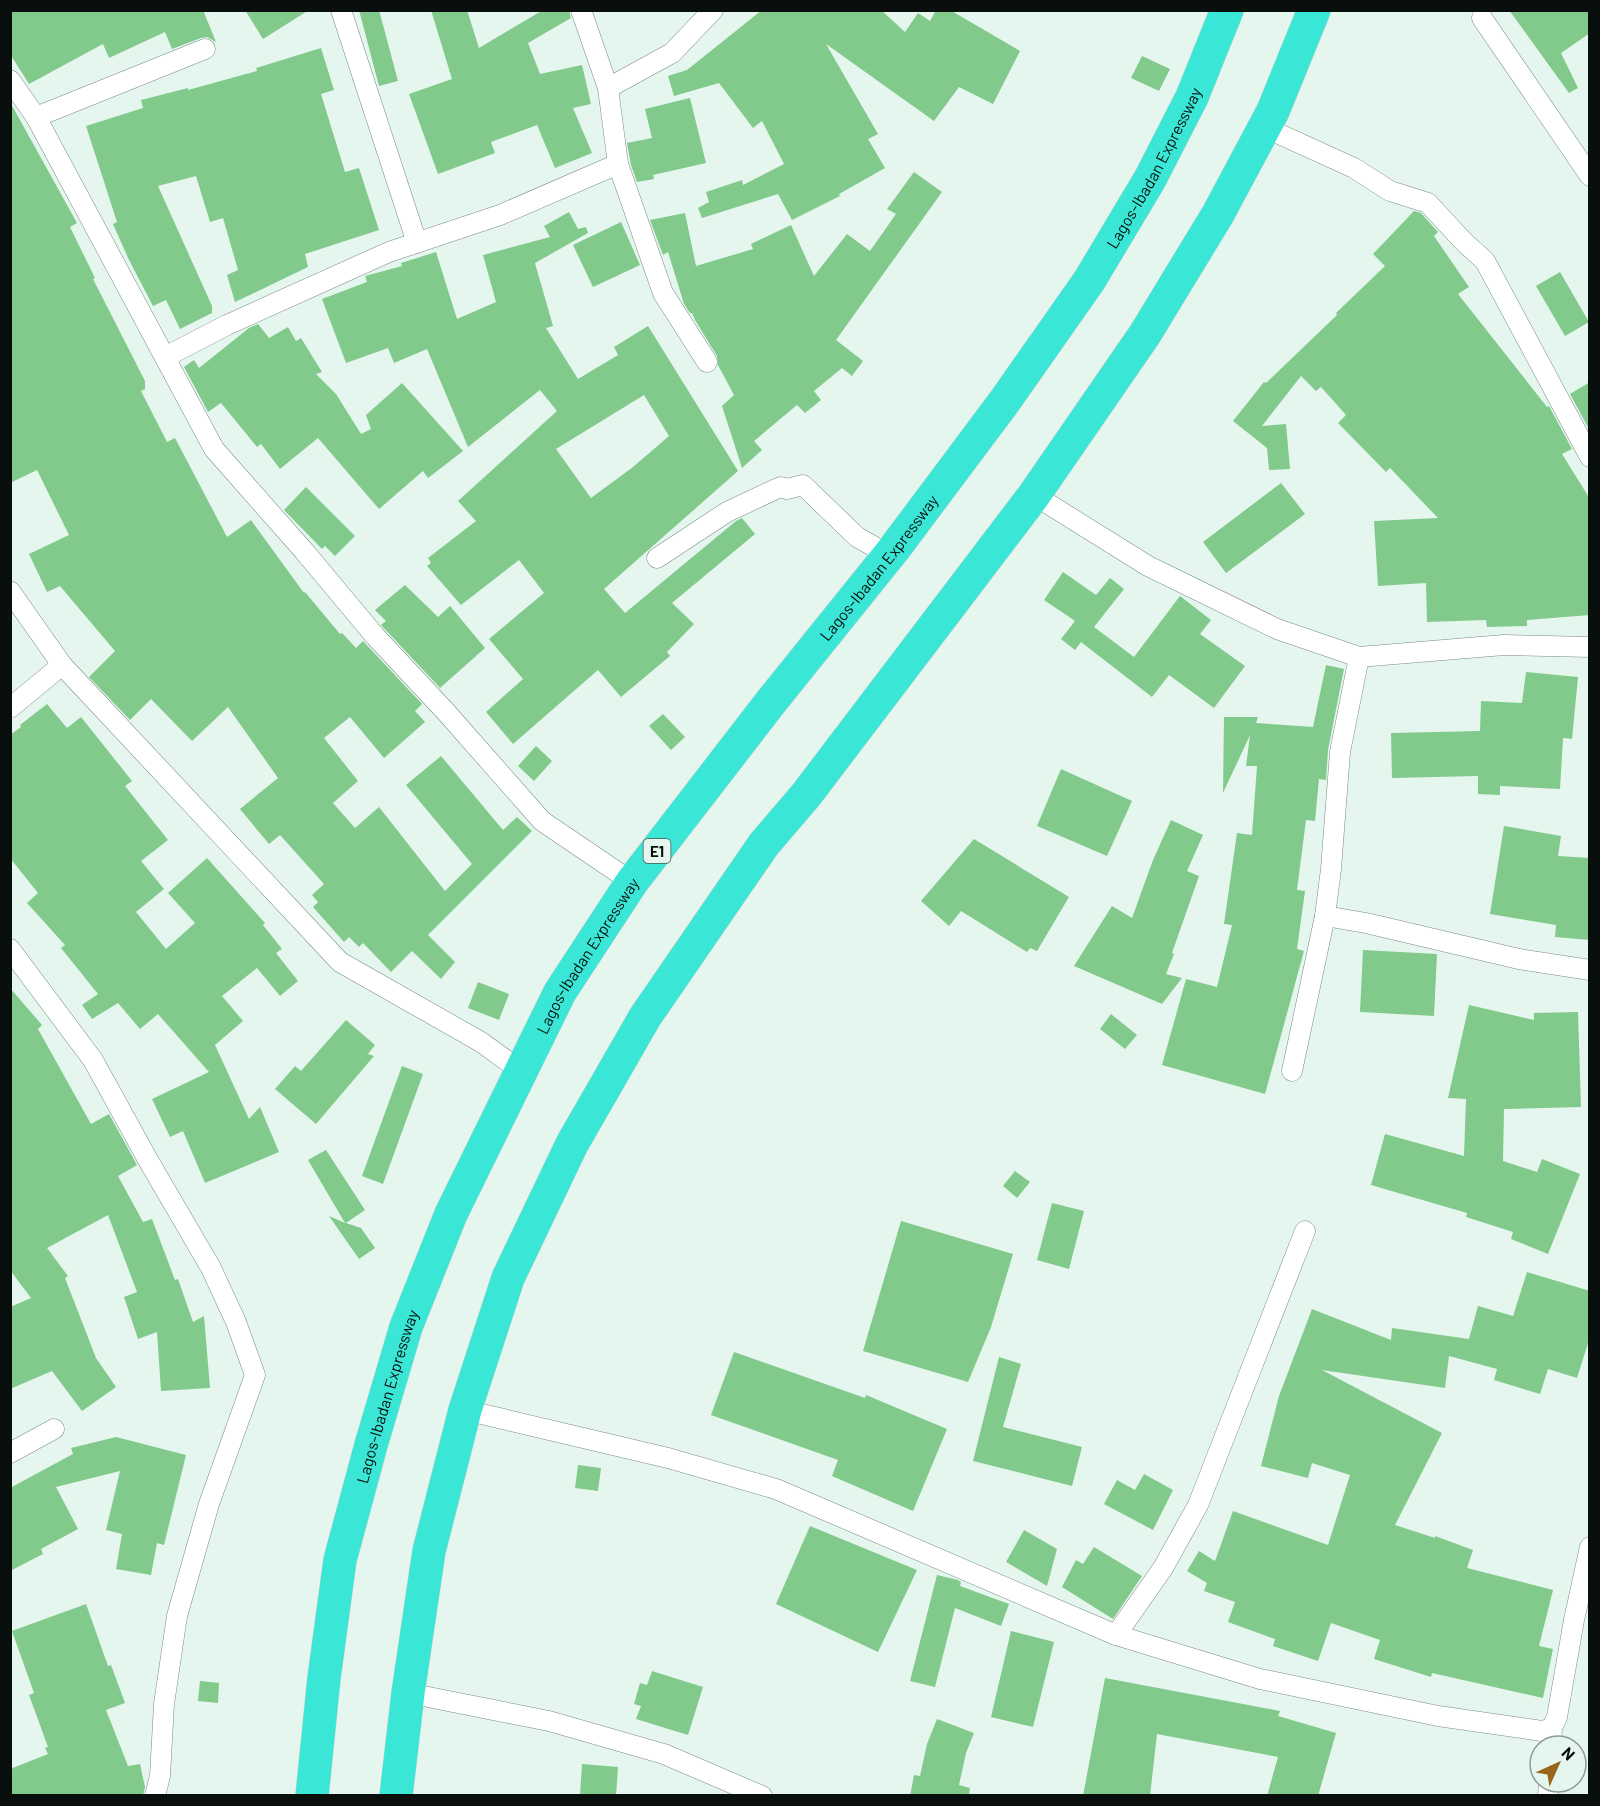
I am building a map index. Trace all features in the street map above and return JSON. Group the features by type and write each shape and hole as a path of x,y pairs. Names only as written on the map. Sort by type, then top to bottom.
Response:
{"highway":[{"name":"Lagos-Ibadan Expressway","path":"312,1796 324,1678 340,1560 406,1327 447,1224 560,992 632,882 770,703 889,555 1004,402 1089,281 1150,179 1192,97 1227,10"},
{"path":"396,1796 408,1693 429,1551 465,1410 508,1278 572,1144 645,1017 764,844 806,795 1034,495 1145,334 1218,214 1273,111 1314,10"}],"street":[{"path":"341,10 417,243"},
{"path":"581,10 608,88 618,164 663,293 707,362"},
{"path":"608,88 672,53 712,10"},
{"path":"1482,18 1590,176"},
{"path":"36,117 204,50"},
{"path":"10,80 36,117 214,449 375,636 542,821 632,882"},
{"path":"1264,128 1354,168 1390,191 1428,203 1485,261 1590,457"},
{"path":"165,357 227,325 389,252 500,215 618,164"},
{"path":"657,558 727,512 776,489 803,485 857,537 889,555"},
{"path":"1034,495 1148,566 1277,629 1359,657 1504,645 1590,647"},
{"path":"10,591 62,665 340,962 481,1042 521,1071"},
{"path":"1292,1071 1324,916 1331,868 1340,752 1359,657"},
{"path":"10,708 62,665"},
{"path":"1324,916 1366,923 1519,959 1590,970"},
{"path":"10,949 93,1060 148,1161 211,1268 236,1322 255,1375 209,1504 177,1616 164,1704 160,1776 155,1796"},
{"path":"1116,1635 1163,1568 1198,1505 1305,1231"},
{"path":"465,1410 668,1458 776,1489 1116,1635 1260,1679 1438,1716 1542,1731 1547,1734"},
{"path":"10,1453 54,1430"},
{"path":"1553,1734 1590,1546"},
{"path":"408,1693 549,1721 664,1754 762,1796"}],"building":[{"path":"10,10 203,10 216,42 207,37 172,49 165,32 109,58 103,44 29,84 10,54"},
{"path":"245,10 309,10 263,39"},
{"path":"359,10 379,10 398,81 379,86"},
{"path":"431,10 467,10 479,48 543,10 569,10 571,18 528,43 540,74 582,65 591,104 573,108 592,153 555,168 537,125 491,142 495,153 438,174 409,94 452,79"},
{"path":"762,10 881,10 905,32 918,13 930,21 936,10 950,10 1020,51 993,104 959,87 934,121 826,44 878,134 868,139 885,168 839,194 840,196 792,220 778,194 702,218 698,208 709,202 706,192 742,180 743,185 784,164 762,121 753,128 719,83 674,96 668,76 687,70"},
{"path":"1509,10 1590,10 1590,33 1561,53 1578,88 1569,93"},
{"path":"321,48 334,90 321,94 345,172 359,168 379,230 305,254 308,267 235,302 227,275 238,270 223,218 210,222 196,176 158,186 212,306 212,313 180,329 166,300 153,306 129,260 113,224 117,222 86,126 143,108 141,100 257,71 256,68"},
{"path":"1142,56 1170,69 1159,91 1131,78"},
{"path":"690,98 706,163 653,175 654,179 637,182 627,143 652,138 645,109"},
{"path":"10,102 77,223 70,227 95,278 93,279 145,381 145,389 141,391 167,442 175,438 227,537 251,520 304,593 340,634 342,633 356,648 363,641 422,704 415,711 425,722 384,758 350,717 324,738 358,781 333,803 355,828 379,807 445,891 472,864 406,785 441,756 503,830 517,817 532,831 428,935 455,962 441,979 412,951 391,972 363,943 359,947 349,937 344,942 313,907 318,902 312,895 324,884 280,835 269,844 240,809 278,778 228,707 192,741 151,699 130,720 89,677 115,651 60,586 47,592 29,554 69,535 37,470 10,483"},
{"path":"914,172 942,192 836,340 863,361 852,376 842,368 814,391 821,400 805,413 797,405 754,441 762,450 742,468 722,406 734,395 718,365 717,356 692,313 684,304 668,252 663,255 650,220 685,213 696,266 753,249 751,244 791,225 814,276 847,234 870,251 896,214 887,209"},
{"path":"1414,211 1421,213 1438,232 1434,236 1469,287 1458,294 1547,407 1549,406 1572,449 1562,454 1590,499 1590,615 1527,620 1527,626 1487,627 1486,620 1427,622 1426,583 1378,586 1374,521 1438,518 1390,468 1386,472 1338,423 1346,415 1321,387 1316,391 1301,376 1262,426 1286,424 1290,469 1269,470 1267,448 1233,421 1264,382 1266,383 1337,315 1336,313 1385,266 1373,254"},
{"path":"569,212 578,229 586,227 588,233 535,263 553,326 546,328 578,379 618,355 614,347 648,326 738,471 604,589 625,613 736,521 742,518 755,534 672,603 694,624 667,652 670,656 621,697 598,670 513,744 486,712 523,679 489,639 544,593 519,560 461,605 427,566 431,563 428,558 476,521 458,501 557,411 540,390 468,447 427,349 394,363 388,348 346,363 322,299 367,282 365,276 402,266 401,263 436,252 457,319 496,302 483,255 550,237 544,226","holes":["644,395 669,436 633,467 591,498 556,449"]},
{"path":"621,222 640,265 593,287 573,245"},
{"path":"1560,272 1589,322 1565,336 1536,286"},
{"path":"258,324 269,338 288,327 296,341 301,338 322,372 316,374 336,394 361,434 371,429 366,415 402,383 463,451 428,478 423,471 379,509 318,438 280,469 261,444 257,447 221,403 208,412 184,367 194,360 199,368 249,328"},
{"path":"1590,382 1590,431 1570,394"},
{"path":"1281,483 1305,514 1226,573 1203,542"},
{"path":"306,487 355,536 335,556 325,546 322,549 284,510"},
{"path":"1063,572 1096,595 1110,578 1124,589 1094,627 1134,657 1180,596 1211,620 1200,634 1245,666 1214,708 1169,675 1152,697 1081,642 1075,650 1061,639 1075,621 1044,600"},
{"path":"405,585 438,617 450,606 485,648 440,688 381,625 386,621 375,610"},
{"path":"1326,665 1344,669 1328,750 1326,780 1319,779 1315,821 1306,820 1297,890 1305,891 1297,949 1304,951 1265,1094 1162,1065 1186,979 1217,987 1232,925 1224,924 1237,833 1252,835 1257,766 1246,766 1250,735 1223,793 1224,717 1258,717 1256,723 1313,727"},
{"path":"1526,672 1578,677 1572,739 1563,738 1560,789 1500,786 1500,795 1478,794 1478,776 1392,778 1391,733 1480,731 1481,701 1522,703"},
{"path":"47,704 67,728 81,717 132,781 125,786 168,840 141,861 164,889 136,912 166,949 195,923 168,893 207,858 265,923 263,925 282,949 276,953 298,981 280,996 257,968 222,996 243,1021 215,1045 249,1119 260,1107 279,1152 205,1183 183,1131 170,1137 152,1099 209,1072 158,1014 140,1029 118,1003 92,1019 82,1005 98,994 61,948 65,945 27,903 38,893 10,858 10,735"},
{"path":"663,714 685,737 671,750 649,726"},
{"path":"536,746 552,761 534,781 518,766"},
{"path":"1061,769 1132,801 1107,856 1037,826"},
{"path":"1171,820 1203,835 1187,871 1199,876 1166,974 1182,978 1162,1004 1074,966 1112,906 1132,918 1153,860"},
{"path":"1504,826 1561,836 1558,856 1590,858 1590,940 1555,937 1556,925 1490,914"},
{"path":"974,839 1069,897 1037,951 1030,948 1027,952 961,911 949,926 921,901"},
{"path":"1363,950 1437,954 1434,1016 1360,1012"},
{"path":"478,982 509,994 499,1020 468,1008"},
{"path":"10,988 42,1025 38,1029 91,1124 109,1114 137,1165 118,1176 143,1222 152,1219 175,1280 178,1279 193,1322 204,1316 210,1388 161,1391 157,1332 138,1339 124,1297 137,1292 108,1215 47,1248 68,1276 65,1278 96,1358 116,1387 82,1411 52,1371 10,1389 10,1307 31,1298 10,1270"},
{"path":"1469,1005 1534,1020 1534,1013 1578,1012 1581,1107 1504,1109 1503,1161 1537,1172 1542,1159 1580,1174 1548,1254 1511,1239 1513,1232 1466,1217 1467,1213 1371,1185 1385,1134 1464,1156 1466,1099 1448,1098"},
{"path":"1111,1014 1137,1035 1125,1049 1100,1029"},
{"path":"346,1020 375,1045 368,1054 374,1056 316,1124 275,1089 295,1066 301,1071"},
{"path":"402,1066 423,1074 383,1184 362,1176"},
{"path":"326,1150 365,1210 346,1223 361,1228 375,1248 359,1259 329,1216 345,1223 308,1160"},
{"path":"1015,1171 1030,1182 1017,1198 1003,1186"},
{"path":"1052,1203 1084,1211 1069,1269 1037,1260"},
{"path":"901,1221 1013,1254 991,1327 968,1382 863,1351"},
{"path":"1527,1272 1590,1291 1590,1337 1577,1378 1548,1369 1540,1394 1494,1380 1497,1369 1449,1356 1445,1388 1322,1370 1442,1433 1395,1525 1473,1550 1467,1568 1553,1590 1539,1646 1553,1649 1543,1698 1432,1673 1431,1677 1374,1659 1380,1640 1331,1623 1318,1661 1273,1646 1275,1639 1228,1622 1235,1602 1204,1591 1207,1583 1187,1571 1199,1551 1215,1561 1233,1511 1328,1545 1350,1475 1312,1463 1308,1478 1261,1466 1279,1396 1312,1309 1391,1340 1392,1328 1469,1339 1478,1306 1513,1316"},
{"path":"734,1352 865,1398 866,1395 947,1429 913,1511 832,1476 838,1460 711,1415"},
{"path":"999,1357 1021,1364 1003,1427 1082,1447 1072,1486 973,1461"},
{"path":"116,1437 186,1455 164,1545 157,1543 151,1575 116,1569 122,1534 106,1530 120,1471 56,1487 78,1529 41,1549 43,1554 10,1571 10,1488 73,1454 71,1448"},
{"path":"578,1465 601,1468 598,1491 575,1488"},
{"path":"1144,1474 1173,1490 1153,1530 1104,1504 1117,1480 1135,1490"},
{"path":"810,1526 917,1570 878,1652 776,1604"},
{"path":"1024,1530 1057,1549 1047,1586 1006,1562"},
{"path":"1094,1547 1142,1576 1113,1619 1062,1587 1076,1560 1083,1564"},
{"path":"937,1575 958,1580 961,1582 960,1586 1009,1604 1001,1626 955,1608 935,1687 910,1681"},
{"path":"86,1604 108,1666 111,1665 125,1703 106,1710 128,1766 140,1764 145,1787 143,1796 10,1796 10,1769 48,1754 45,1748 48,1747 29,1695 34,1693 12,1631"},
{"path":"1011,1631 1054,1642 1033,1727 991,1717"},
{"path":"652,1671 703,1687 688,1735 636,1719 641,1706 634,1704 640,1683 647,1685"},
{"path":"1105,1678 1280,1711 1278,1716 1336,1733 1318,1796 1267,1796 1278,1757 1157,1734 1150,1796 1083,1796"},
{"path":"200,1681 219,1683 218,1703 198,1701"},
{"path":"937,1719 974,1733 966,1753 959,1785 970,1788 969,1796 910,1796 914,1775 920,1776 927,1744"},
{"path":"582,1764 618,1767 616,1796 580,1796"}]}
